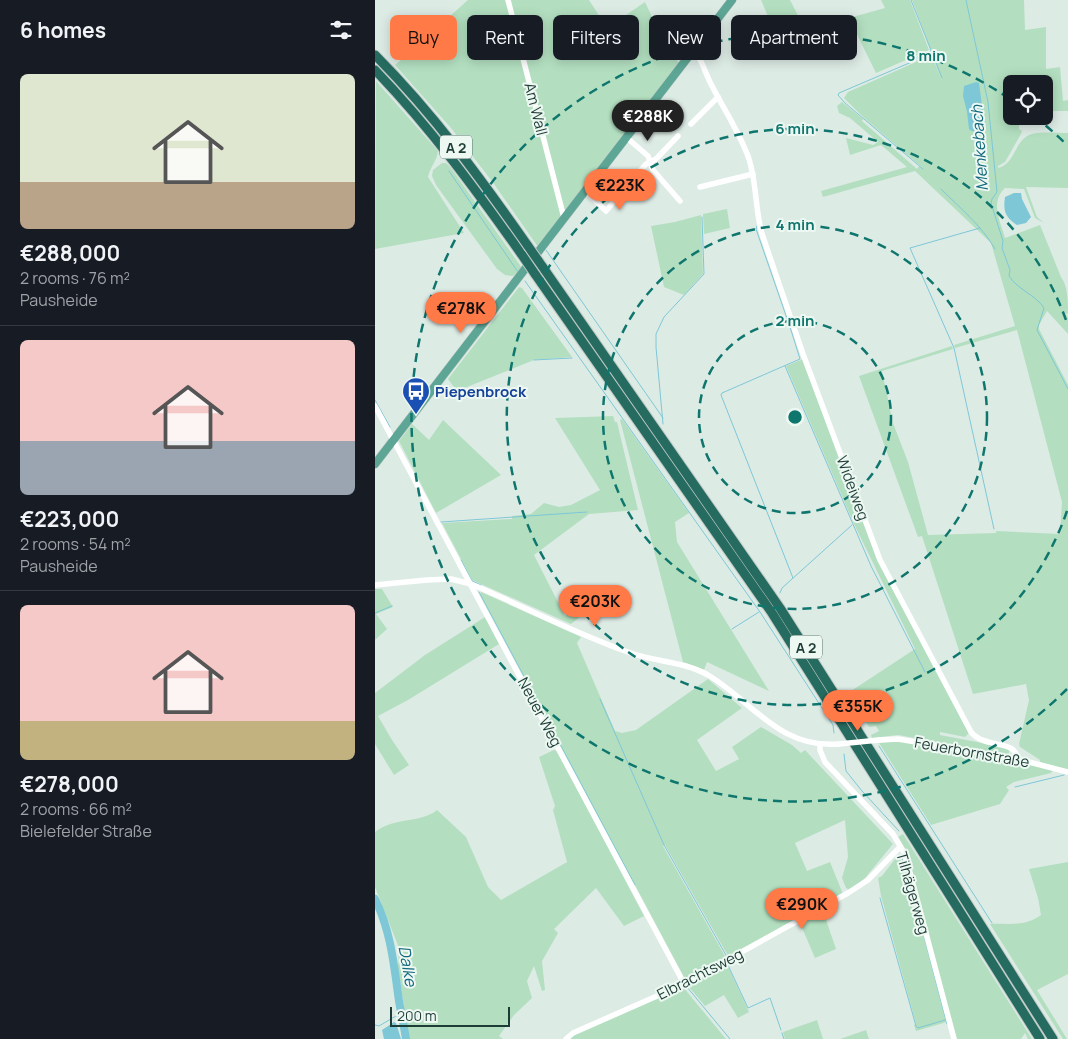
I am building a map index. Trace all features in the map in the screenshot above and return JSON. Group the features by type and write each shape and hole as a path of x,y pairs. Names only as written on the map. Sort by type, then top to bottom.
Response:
{"highway":[{"name":"A 2","path":"375,56 439,126 487,188 781,608 1053,1039"},
{"name":"A 2","path":"375,70 458,166 777,620 1040,1039"}],"main road":[{"path":"720,15 732,0"},
{"path":"375,464 685,60"}],"street":[{"name":"Am Wall","path":"508,0 564,218"},
{"name":"Wideiweg","path":"700,60 705,74 749,158 762,234 803,354 880,560 971,732 979,740 1011,747 1017,754 1017,759"},
{"path":"691,124 718,97"},
{"path":"585,191 606,211 646,164 656,159 678,136"},
{"path":"626,137 648,156 653,170 680,201"},
{"path":"700,187 753,174"},
{"name":"Neuer Weg","path":"375,406 683,985"},
{"name":"Feuerbornstraße","path":"375,585 451,579 471,584 629,653 681,664 706,674 775,727 796,737 820,744 898,739 1017,759 1068,772"},
{"name":"Tilhägerweg","path":"820,744 820,750 825,762 893,834 905,854 954,1039"},
{"name":"Elbrachtsweg","path":"566,1039 573,1033 683,985 849,893 868,880 901,847"}],"green space":[{"path":"468,0 589,0 599,15 553,15 553,60 639,60 639,15 626,15 645,2 651,15 649,15 649,60 677,60 679,63 538,247 494,184 451,128 395,65 401,60 457,60 457,15 451,15"},
{"path":"761,0 790,0 798,15 767,15"},
{"path":"881,0 910,0 929,50 876,73 857,34 857,16 885,8"},
{"path":"912,0 1024,0 1025,30 1046,27 1046,69 1060,67 1063,101 1068,100 1068,111 1053,111 1053,75 1003,75 1003,125 1019,125 1019,129 1022,131 1005,162 998,166 998,168 1008,162 1020,143 1029,135 1068,133 1068,188 1026,187 1037,217 1044,223 1035,218 1024,189 1005,188 1000,193 998,199 997,212 1005,238 1040,225 1067,294 1068,334 1047,311 1039,325 1039,329 1068,385 1068,770 1040,762 1040,760 1020,747 1019,744 1029,700 1026,684 973,694 922,536 918,537 859,376 952,346 953,349 882,371 893,423 908,462 928,535 996,533 996,531 1060,534 1062,502 1017,330 955,348 954,345 1015,326 991,243 915,171 823,197 821,191 907,167 881,145 850,155 846,138 873,145 878,142 850,118 839,113 837,106 842,102 917,169 919,166 924,169 864,118 844,98 848,92 916,62 918,57 927,54 932,56 943,83"},
{"path":"376,81 438,151 428,177 464,233 375,249"},
{"path":"442,163 446,163 451,168 522,268 513,276 505,275 497,269 436,185 432,176 433,170"},
{"path":"727,209 730,228 704,234 703,214"},
{"path":"701,215 703,274 684,295 664,287 651,226"},
{"path":"519,287 522,288 572,357 534,360 457,391 448,379"},
{"path":"803,359 879,563 969,733 965,737 940,732 940,735 1003,747 1009,750 1009,755 898,735 872,738 871,735 879,731 876,726 869,727 848,693 915,649 854,524 786,366"},
{"path":"613,416 615,422 617,422 638,510 589,514 534,555 565,616 607,586 611,592 571,624 472,580 442,523 512,519 512,516 531,514 544,503 559,507 571,505 600,490 555,418"},
{"path":"622,419 689,513 675,522 677,542 769,691 707,662 704,670 683,662 620,420"},
{"path":"443,420 501,475 436,513 399,441 412,424 429,440"},
{"path":"375,589 382,589 393,607 376,614 387,629 375,640"},
{"path":"481,592 581,637 577,643 615,731 622,733 636,730 708,679 742,708 697,740 716,771 739,759 732,747 761,727 792,745 801,753 805,750 893,844 865,878 850,890 846,888 842,878 848,857 845,820 795,843 807,871 830,862 843,894 728,956 665,845 663,846 726,958 685,979 480,594"},
{"path":"485,617 499,644 408,700 378,716 409,765 394,775 375,744 375,693 425,655"},
{"path":"898,741 1009,760 1053,770 1051,773 1014,782 1006,787 1009,790 1000,804 931,825 879,743"},
{"path":"554,750 557,751 644,916 624,926 596,888 554,929 558,933 542,961 545,990 542,991 534,966 527,981 532,998 514,1015 499,1036 503,1039 409,1039 398,968 399,948 375,887 375,832 391,824 423,817 437,810 466,837 488,887 501,900 567,862 553,810 555,806 539,757"},
{"path":"903,834 1032,1039 1028,1039 1025,1033 1021,1039 957,1039 907,854 898,837"},
{"path":"900,858 917,928 922,928 947,1022 916,1031 914,1025 916,1024 881,896 878,878 882,876 895,859"},
{"path":"1068,862 1068,974 1037,990 1067,1039 1063,1039 990,924 1023,923 1041,915 1029,869"},
{"path":"823,911 836,949 815,958 800,923"},
{"path":"727,964 749,1012 738,1018 724,995 705,1006 688,986"},
{"path":"683,987 726,1039 567,1039 569,1037"},
{"path":"817,1020 823,1039 785,1039 783,1032"},
{"path":"866,1030 869,1039 840,1039"}],"water":[{"path":"976,82 979,83 985,128 975,131 969,129 963,96 964,86"},
{"path":"1014,193 1021,193 1031,217 1026,223 1017,225 1006,213 1004,206 1005,197"},
{"path":"394,1022 401,1039 384,1039 382,1030"}],"waterway":[{"path":"911,0 942,78"},
{"name":"Menkebach","path":"966,0 988,102 997,192 991,203 1003,241 1002,248 1010,270 1009,276 1017,285 1041,303 1044,308 1037,330 1068,389"},
{"path":"923,169 838,95 914,61 917,57 931,51"},
{"path":"449,171 518,272"},
{"path":"941,189 977,225 995,249"},
{"path":"663,424 656,334 664,317 704,274 702,217"},
{"path":"757,226 756,229 800,359 721,395 793,578"},
{"path":"980,228 910,248 954,348 994,529"},
{"path":"546,250 663,418"},
{"path":"525,281 760,612 833,725 834,733"},
{"path":"534,360 572,358"},
{"path":"785,366 871,566 925,672"},
{"path":"375,400 390,427"},
{"path":"441,522 587,512"},
{"path":"780,593 782,588 852,525"},
{"path":"461,560 472,581 481,585"},
{"path":"479,592 635,885"},
{"path":"375,613 392,606"},
{"path":"732,629 759,612"},
{"path":"600,699 664,845 727,957"},
{"path":"879,746 992,923"},
{"path":"844,754 846,771 899,831"},
{"path":"1015,787 1064,775"},
{"path":"901,855 914,898"},
{"path":"880,898 916,1026 918,1028 945,1020"},
{"name":"Dalke","path":"375,899 388,936 406,1039"},
{"path":"916,905 947,1024"},
{"path":"727,963 748,1008 770,998 781,1030"},
{"path":"687,987 730,1039"},
{"path":"375,1025 379,1026 401,1013"},
{"path":"782,1033 784,1039"}],"place":[{"name":"Piepenbrock","path":"416,415"}]}
